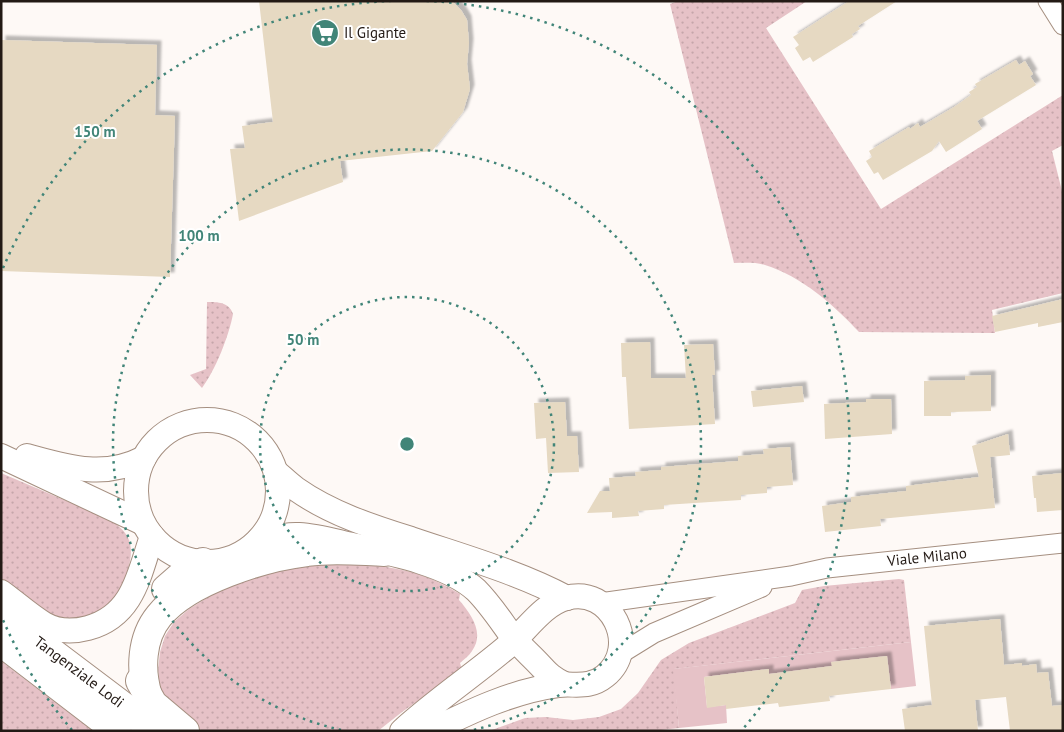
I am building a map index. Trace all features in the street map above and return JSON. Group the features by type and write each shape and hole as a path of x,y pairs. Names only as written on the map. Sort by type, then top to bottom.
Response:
{"highway":[{"path":"148,696 142,666 145,646 151,629 174,601 197,587 229,573 272,558 299,553 338,550 384,552"},
{"path":"185,731 153,704 142,687 136,669 136,651 140,631 151,606 182,575 203,562"},
{"name":"Tangenziale Lodi","path":"1,614 156,731"},
{"path":"1,642 117,731"}],"main road":[{"path":"211,420 232,424 250,434 265,449 276,472 278,491 276,509 269,526 258,541 242,553 223,561 203,562 184,558 166,550 147,529 136,502 136,479 144,458 154,443 167,432 190,422 211,420"},
{"path":"1,449 62,466 101,470 123,467 144,458"},
{"path":"1,456 147,529"},
{"path":"276,472 296,489 345,516 384,531 518,575 541,584 567,598"},
{"path":"1,592 45,624 61,630 79,631 96,626 116,614 129,599 136,584 147,529"},
{"path":"258,541 278,536 306,536 384,552 439,568 455,575 476,590 516,640 552,678 564,684 578,686 592,683 604,677 614,667 620,654 622,640 619,625 611,612 590,598 578,596 554,603 542,612 516,640 428,708 402,731"},
{"path":"538,662 532,639 535,625 542,612"},
{"path":"489,661 498,644 500,623 497,614"},
{"path":"430,731 522,692 564,684"}],"street":[{"path":"1048,1 1063,25"},
{"name":"Viale Milano","path":"791,576 827,568 1063,542"},
{"path":"600,603 791,576"},
{"path":"620,654 654,633 791,576"}],"shaded area":[{"path":"678,1 807,1 766,28 881,209 1063,95 1063,145 1052,151 1063,195 1063,293 992,310 995,333 859,332 816,292 791,276 761,264 734,263 670,4"},
{"path":"207,302 226,305 233,314 221,353 202,388 190,375 206,369"},
{"path":"1,473 111,520 121,528 130,543 130,563 121,588 107,606 98,613 77,621 57,618 40,609 1,579"},
{"path":"334,561 376,565 408,571 434,580 460,594 459,600 468,611 477,631 476,644 468,656 460,663 462,670 378,731 202,731 175,711 165,699 160,687 158,670 160,652 165,636 174,622 189,609 213,594 236,583 267,572"},
{"path":"904,580 911,642 674,669 679,728 652,731 489,731 525,718 546,717 573,720 599,717 621,709 638,693 661,660 689,643 795,603 802,590"},
{"path":"911,642 916,686 891,689 887,656 832,662 832,666 769,674 768,669 704,677 707,707 726,705 727,723 679,728 673,669"},
{"path":"1,661 93,731 1,731"}],"building":[{"path":"259,1 452,1 467,20 469,43 467,64 470,89 463,112 432,151 340,161 343,182 239,221 230,149 245,148 242,126 273,122"},
{"path":"849,1 897,1 858,26 860,29 852,34 853,37 813,62 810,57 803,61 795,48 799,45 793,37"},
{"path":"1,40 157,45 155,115 175,116 170,277 1,271"},
{"path":"1016,60 1019,65 1025,61 1033,74 1030,76 1036,85 977,121 982,129 946,152 939,141 932,151 883,180 878,172 874,174 866,161 872,157 869,151 909,127 910,129 918,123 920,127 954,107 971,95 969,92 977,87 975,84"},
{"path":"1063,299 1063,322 1038,327 1038,323 995,332 992,316"},
{"path":"650,342 651,378 686,378 684,345 713,344 715,375 712,375 715,424 629,429 626,377 622,377 621,343"},
{"path":"991,375 991,411 951,412 951,416 924,416 924,381 965,380 965,376"},
{"path":"802,386 804,402 753,407 751,391"},
{"path":"866,399 891,399 892,434 825,439 824,404 866,402"},
{"path":"565,402 567,436 577,436 579,472 548,473 546,438 536,439 534,403"},
{"path":"1008,434 1010,455 990,457 995,508 880,519 881,526 825,532 822,506 851,502 851,497 906,491 906,486 979,477 972,446"},
{"path":"790,447 793,485 767,487 767,493 741,495 741,500 664,505 664,509 638,511 639,516 612,518 612,512 587,513 600,491 610,491 609,478 636,476 635,472 661,470 661,467 738,461 738,456 764,454 763,449"},
{"path":"1063,473 1063,510 1037,512 1032,476"},
{"path":"1000,619 1004,665 1022,663 1022,666 1036,664 1037,673 1048,672 1052,706 1063,705 1063,731 1010,731 1006,697 975,700 978,731 905,731 902,709 932,705 924,626"},
{"path":"887,656 891,689 829,696 830,701 779,707 778,703 726,709 726,705 707,708 704,677 769,669 769,674 832,666 831,662"}],"place":[{"name":"Il Gigante","path":"325,33"}]}
